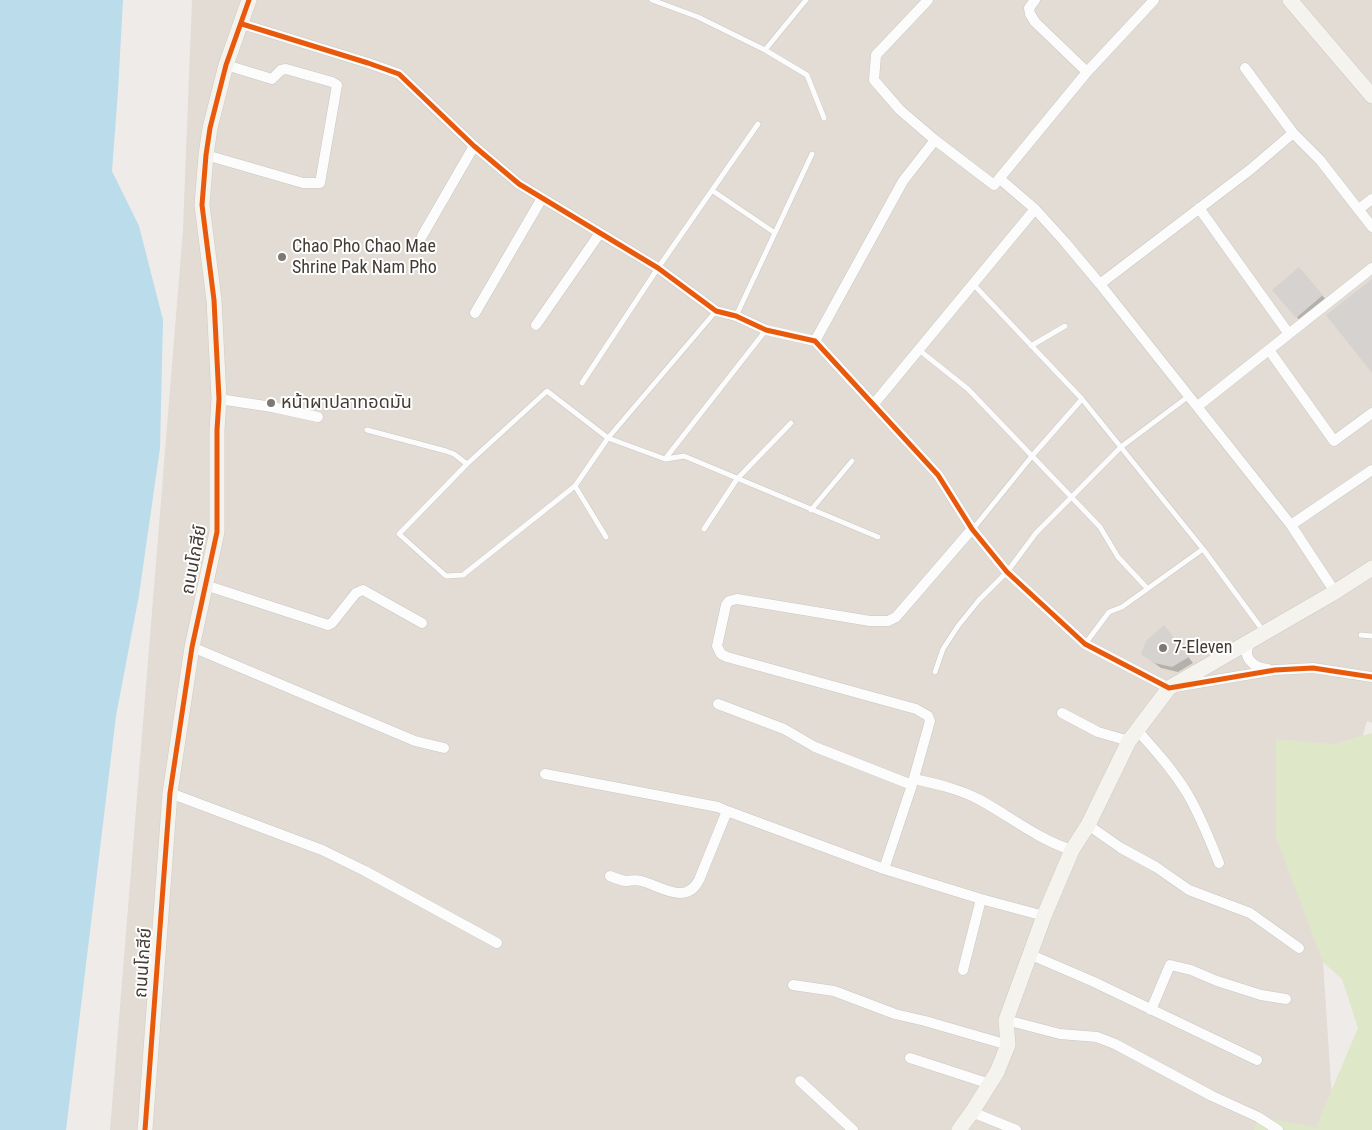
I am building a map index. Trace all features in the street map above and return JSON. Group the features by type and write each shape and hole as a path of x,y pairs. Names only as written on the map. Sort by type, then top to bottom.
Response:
{"street":[{"name":"ถนนโกสีย์","path":"146,1130 170,793 192,647 217,532 217,430 219,399 214,300 202,205 206,155 210,128 226,65 250,0"},
{"path":"928,0 876,55 874,80 900,110 935,140 994,185 1087,72 1154,0"},
{"path":"1036,0 1029,8 1035,22 1087,72"},
{"path":"1290,0 1372,96"},
{"path":"242,24 399,74 474,146 519,184 658,268 716,312 736,316 766,330 815,341 938,475 972,530 1008,572 1085,644 1169,688 1275,670 1314,668 1372,677"},
{"path":"206,155 303,183 320,183 337,85 292,70 281,70 272,79 226,65"},
{"path":"1245,68 1293,133 1320,160 1372,226"},
{"path":"1100,284 1251,169 1293,133"},
{"path":"815,341 902,181 935,140"},
{"path":"422,236 474,146"},
{"path":"1000,179 1035,209 1100,284 1291,525 1335,592"},
{"path":"475,312 542,198"},
{"path":"1359,209 1372,199"},
{"path":"1199,208 1289,334"},
{"path":"873,405 1035,209"},
{"path":"536,325 600,233"},
{"path":"1198,406 1372,268"},
{"path":"1269,350 1334,441 1372,413"},
{"path":"219,399 272,407 318,417"},
{"path":"1291,525 1372,470"},
{"path":"884,869 913,782 930,721 928,716 916,708 721,654 717,646 726,605 729,601 738,598 870,622 888,621 896,616 972,530"},
{"path":"959,1130 997,1072 1008,1045 1006,1020 1044,916 1072,850 1088,825 1133,736 1169,688 1335,592 1372,568"},
{"path":"205,585 328,625 332,623 356,593 362,590 422,623"},
{"path":"1258,636 1247,647 1246,652 1252,664 1260,669 1275,670"},
{"path":"192,647 415,741 444,748"},
{"path":"718,704 784,729 822,750 913,782 951,787 980,800 1055,845 1072,850"},
{"path":"1062,713 1098,732 1133,736 1155,749 1188,794 1209,837 1219,863"},
{"path":"545,774 718,807 727,812 884,869 1044,916"},
{"path":"170,793 322,850 365,871 498,943"},
{"path":"610,876 623,880 639,880 682,894 689,892 699,880 727,812"},
{"path":"1088,825 1189,890 1250,913 1300,948"},
{"path":"963,970 981,899"},
{"path":"1029,954 1094,982 1257,1060"},
{"path":"1151,1010 1170,965 1191,970 1216,981 1261,995 1286,999"},
{"path":"793,985 834,991 895,1014 925,1020 1008,1045"},
{"path":"1006,1020 1060,1034 1097,1037 1114,1044 1212,1096 1258,1117 1278,1130"},
{"path":"910,1058 990,1084"},
{"path":"800,1081 853,1130"},
{"path":"972,1112 1016,1130"}],"lane":[{"path":"652,0 698,17 765,50 807,75 824,118"},
{"path":"765,50 806,0"},
{"path":"582,383 658,268 758,124"},
{"path":"736,316 812,154"},
{"path":"712,191 775,234"},
{"path":"974,284 1082,399 1121,447 1203,549 1258,636"},
{"path":"716,312 608,438 575,486 463,575 446,576 400,534 467,464 547,391 608,438 665,459 684,456 878,537"},
{"path":"1031,346 1065,326"},
{"path":"665,459 766,330"},
{"path":"919,350 968,389 1100,527 1118,557 1147,588"},
{"path":"935,672 943,649 958,626 979,600 1008,572 1036,533 1121,447 1189,396"},
{"path":"972,530 1032,456 1082,399"},
{"path":"704,529 737,479 791,422"},
{"path":"367,430 446,451 454,454 467,464"},
{"path":"811,510 852,461"},
{"path":"575,486 606,537"},
{"path":"1085,644 1109,612 1122,607 1203,549"},
{"path":"1362,635 1372,636"}],"shaded area":[{"path":"192,0 1372,0 1372,723 1367,721 1318,885 1334,1130 110,1130 183,229"}],"green space":[{"path":"1372,733 1372,1130 1254,1130 1258,1117 1316,1127 1358,1028 1342,979 1323,962 1276,837 1276,739 1333,744"}],"water":[{"path":"0,0 123,0 112,171 139,226 163,320 160,448 139,595 116,716 66,1130 0,1130"}],"building":[{"path":"1299,267 1323,295 1296,318 1272,290"},
{"path":"1372,279 1372,373 1326,315"},
{"name":"7-Eleven","path":"1164,625 1189,657 1172,667 1154,663 1141,654 1146,641"}],"cycle path":[{"path":"145,1130 170,793 192,647 217,532 217,430 219,399 214,300 202,205 206,155 210,128 226,65 249,0"},
{"path":"242,24 399,74 474,146 519,184 658,268 716,311 736,316 766,330 815,341 938,475 972,529 1007,572 1085,644 1169,688 1275,670 1313,668 1372,677"}],"place":[{"name":"Chao Pho Chao Mae Shrine Pak Nam Pho","path":"282,257"},
{"name":"หน้าผาปลาทอดมัน","path":"271,403"},
{"name":"7-Eleven","path":"1163,648"}]}
